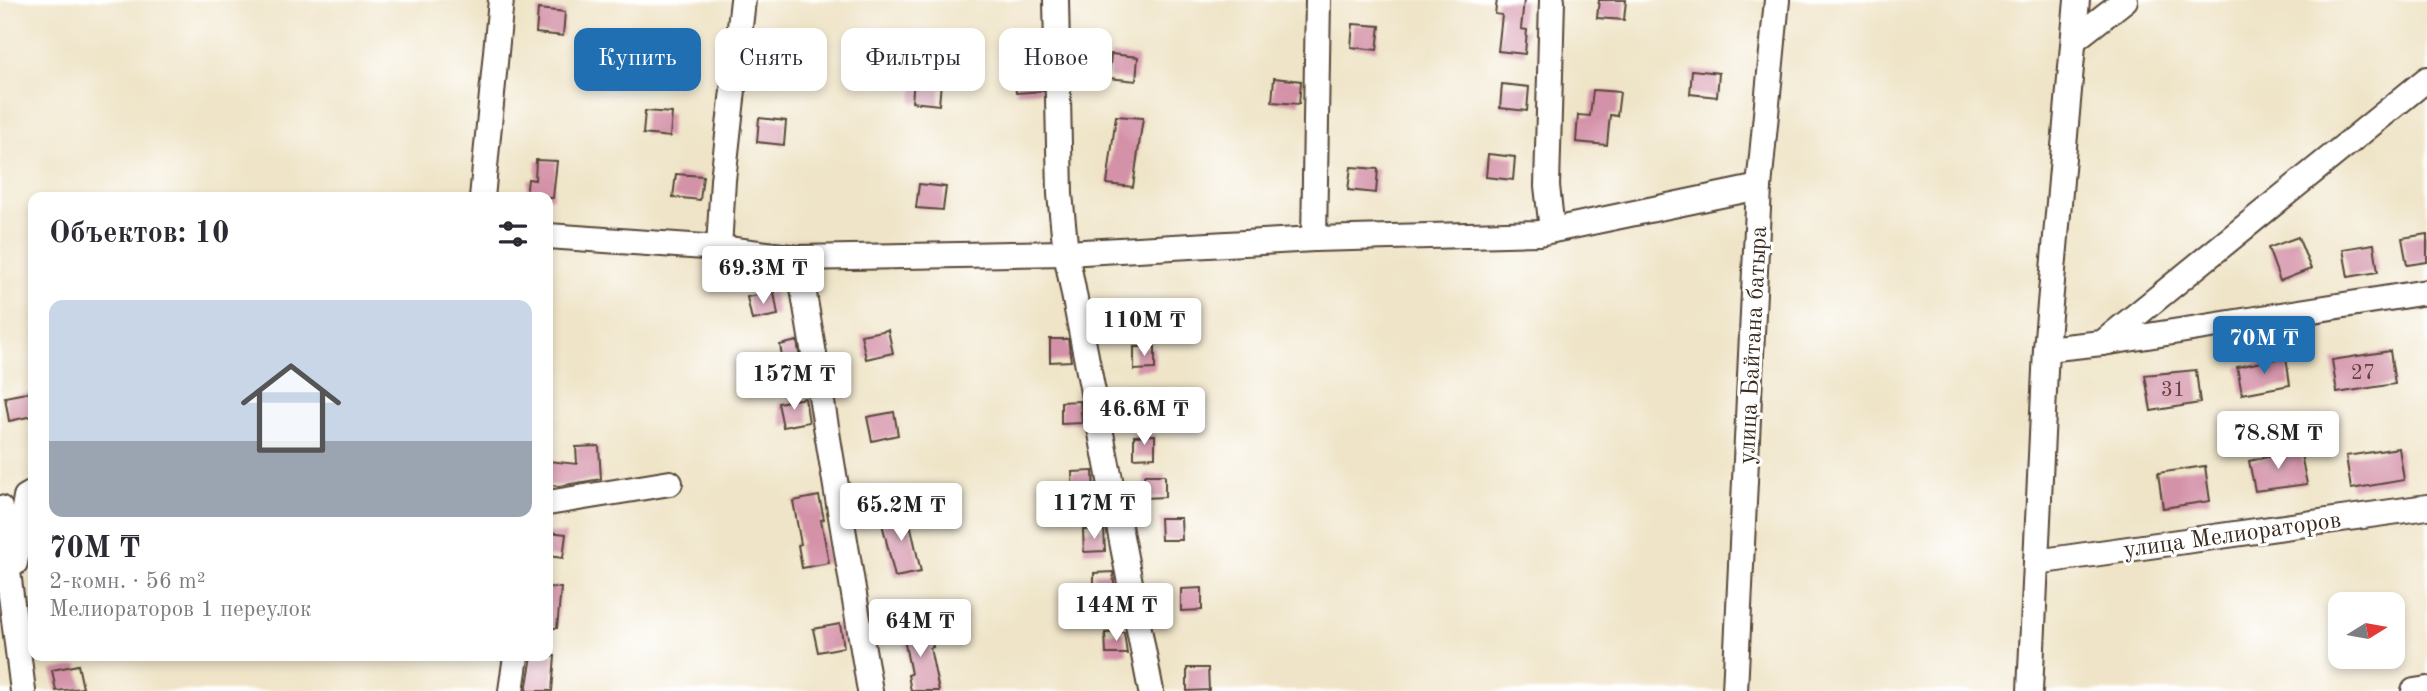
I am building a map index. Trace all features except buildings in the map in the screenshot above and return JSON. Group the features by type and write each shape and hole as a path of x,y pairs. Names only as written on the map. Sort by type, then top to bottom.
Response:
{"street":[{"path":"483,192 501,0"},
{"path":"719,248 723,180 743,0"},
{"path":"1056,0 1060,194 1066,253 1150,691"},
{"path":"1314,239 1318,0"},
{"path":"1552,0 1547,186 1552,230"},
{"name":"улица Байтана батыра","path":"1735,691 1759,187 1777,0"},
{"path":"2030,691 2046,349 2077,0"},
{"path":"2075,38 2124,0"},
{"path":"2102,343 2427,79"},
{"path":"553,236 719,248 798,258 1066,253 1314,239 1539,233 1759,187"},
{"path":"798,258 870,691"},
{"path":"2046,349 2102,343 2427,292"},
{"path":"553,502 670,482"},
{"path":"10,588 28,496"},
{"name":"улица Мелиораторов","path":"2036,562 2427,507"},
{"path":"0,508 23,691"},
{"path":"511,691 515,661"},
{"path":"2414,691 2427,688"}]}
